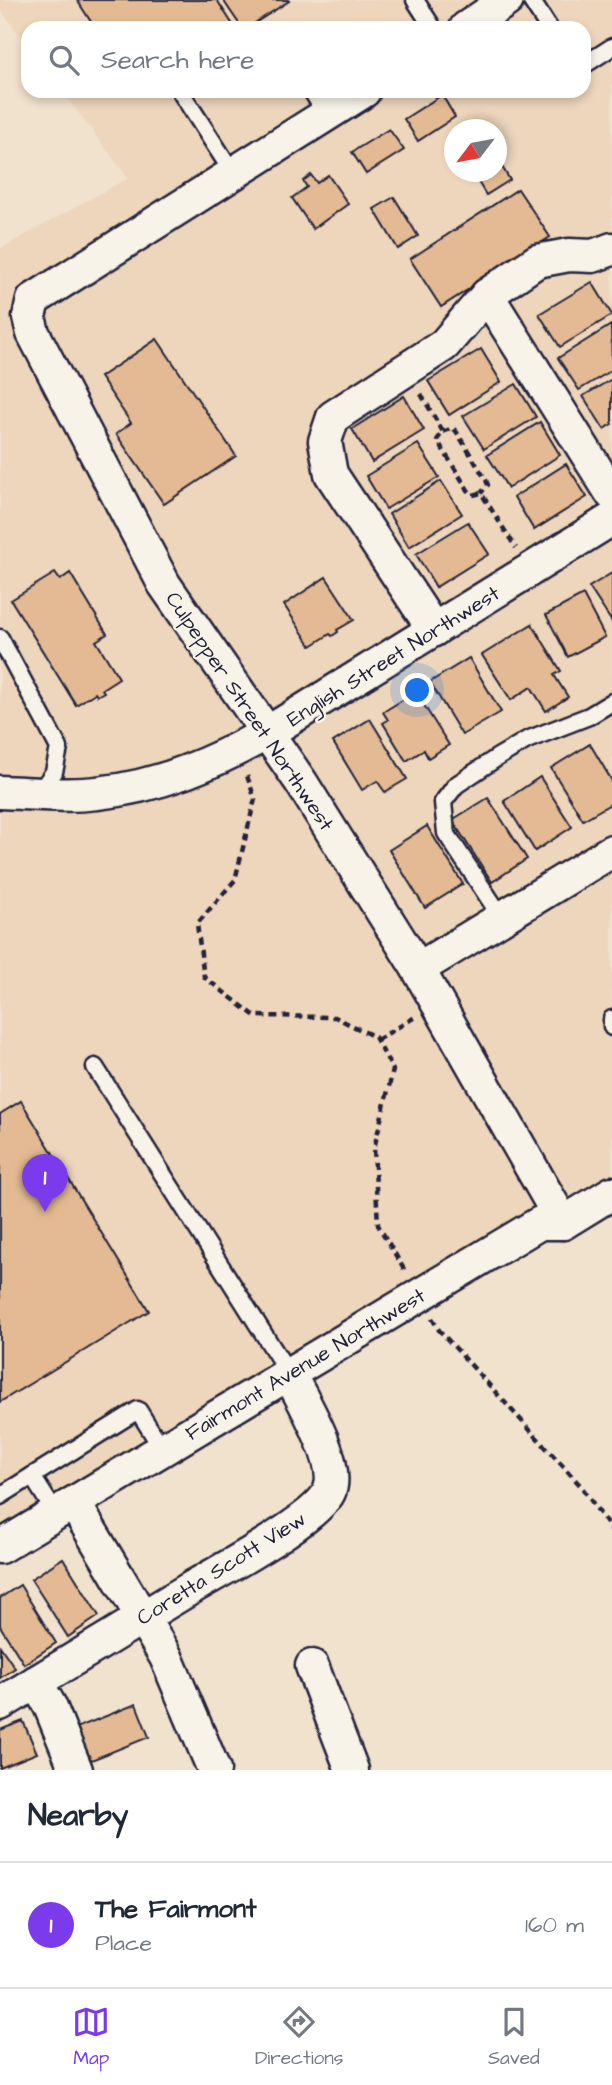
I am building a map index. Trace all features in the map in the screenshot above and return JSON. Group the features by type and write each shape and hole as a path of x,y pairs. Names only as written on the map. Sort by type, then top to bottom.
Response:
{"street":[{"path":"476,21 507,0"},
{"name":"Culpepper Street Northwest","path":"319,102 318,122 33,300 29,317 33,333 164,584 301,782 418,969 563,1223"},
{"path":"435,630 331,474 325,441 333,417 444,345 488,295 537,261 569,255 593,256 612,249"},
{"path":"488,295 612,494"},
{"name":"English Street Northwest","path":"0,792 97,793 140,785 188,771 239,749 612,519"},
{"path":"418,969 612,852"},
{"name":"Fairmont Avenue Northwest","path":"3,1540 65,1508 540,1223 563,1223 612,1193"},
{"name":"Coretta Scott View","path":"0,1704 298,1523 316,1508 330,1491 331,1470 320,1438 289,1374"},
{"path":"65,1508 143,1617 166,1657 214,1770"},
{"path":"312,1666 352,1770"},
{"path":"36,1682 50,1706 76,1770"}],"lane":[{"path":"415,0 428,21"},
{"path":"531,0 544,21"},
{"path":"591,60 612,47"},
{"path":"185,98 233,173"},
{"path":"0,638 59,748 54,772 39,793"},
{"path":"502,918 446,833 443,802 456,785 498,757 527,740 589,716 612,702"},
{"path":"612,1019 612,1027"},
{"path":"95,1067 289,1374"},
{"path":"0,1496 138,1410 163,1450"},
{"path":"32,1476 65,1508"}],"path":[{"path":"407,369 443,432"},
{"path":"453,428 474,460 488,485 481,493 472,495 437,440 443,432 453,428"},
{"path":"481,493 520,555"},
{"path":"239,749 255,799 235,880 197,924 204,976 254,1016 335,1017 375,1037 393,1070 374,1148 378,1225 439,1330 581,1486 612,1531"},
{"path":"377,1040 418,1015"}],"shaded area":[{"path":"0,0 612,0 612,1191 0,1542 0,249 128,178 67,98 591,98 591,21 21,21 21,37 0,9"}],"building":[{"path":"77,0 217,0 230,21 90,21"},
{"path":"223,0 289,1 258,21 237,21"},
{"path":"437,98 444,98 455,117 444,119 444,124 418,141 404,119"},
{"path":"389,129 404,150 366,174 352,152"},
{"path":"311,175 317,183 328,175 348,204 313,229 292,198 307,187 303,181"},
{"path":"478,182 507,182 486,195"},
{"path":"518,189 550,237 441,307 410,259"},
{"path":"394,197 418,236 398,249 374,209"},
{"path":"592,282 612,315 560,347 539,314"},
{"path":"611,325 612,370 579,390 558,358"},
{"path":"157,339 236,456 164,504 116,434 131,423 100,377"},
{"path":"481,349 501,382 449,415 428,381"},
{"path":"612,379 612,424 604,429 583,396"},
{"path":"516,384 536,417 484,449 463,416"},
{"path":"404,396 424,430 372,462 352,429"},
{"path":"540,422 560,455 508,488 487,455"},
{"path":"418,444 439,477 386,509 366,476"},
{"path":"566,464 587,497 534,530 514,497"},
{"path":"441,481 462,514 409,547 389,514"},
{"path":"468,522 489,554 436,587 416,554"},
{"path":"55,573 60,580 70,573 107,634 96,641 119,678 102,689 104,692 97,696 95,693 76,705 11,600"},
{"path":"612,573 612,622 589,587"},
{"path":"326,577 354,620 332,636 330,634 311,646 284,605"},
{"path":"583,595 605,637 568,657 546,615"},
{"path":"532,624 561,671 554,675 568,697 546,711 531,687 511,700 482,655"},
{"path":"469,658 501,712 462,735 430,682"},
{"path":"411,695 415,702 420,699 449,745 428,758 424,750 406,761 383,723 388,720 383,712"},
{"path":"370,719 407,779 385,792 377,781 362,790 333,742"},
{"path":"590,744 612,781 612,803 583,820 551,768"},
{"path":"540,777 572,827 535,851 504,801"},
{"path":"488,798 527,859 492,882 452,820"},
{"path":"427,826 463,884 425,908 389,850"},
{"path":"21,1101 149,1311 0,1402 0,1114"},
{"path":"63,1558 99,1616 68,1637 31,1579"},
{"path":"20,1585 56,1643 24,1664 0,1626 0,1598"},
{"path":"0,1646 15,1668 0,1678"},
{"path":"136,1704 149,1737 89,1761 76,1728"},
{"path":"23,1721 37,1753 0,1768 0,1730"}],"place":[{"name":"The Fairmont","path":"45,1212"}]}
